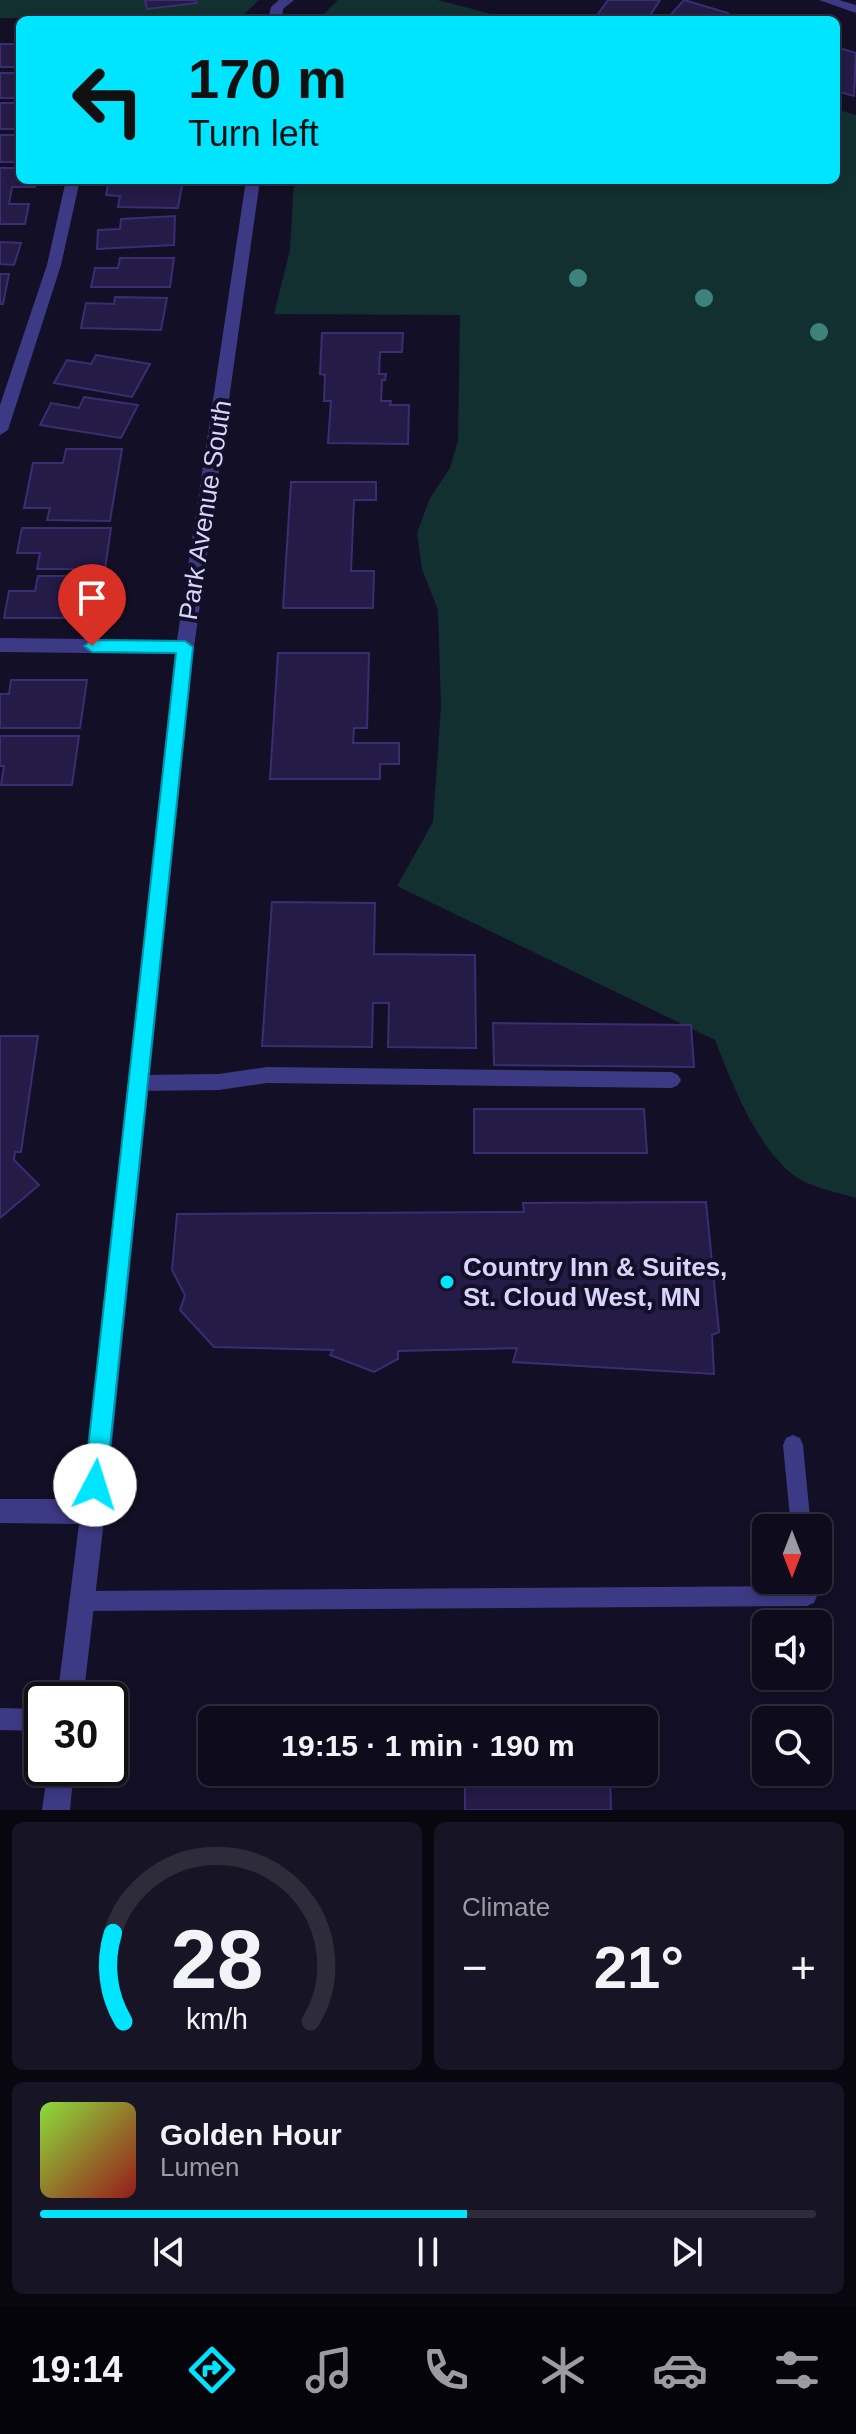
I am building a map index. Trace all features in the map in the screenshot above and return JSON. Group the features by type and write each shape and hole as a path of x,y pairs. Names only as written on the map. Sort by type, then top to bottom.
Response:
{"street":[{"path":"276,16 277,7 288,0"},
{"path":"825,0 856,9"},
{"path":"0,430 54,265 72,184"},
{"name":"Park Avenue South","path":"72,1682 185,647 252,184"},
{"path":"0,645 185,647"},
{"path":"0,1511 93,1512"},
{"path":"56,1810 59,1786"}],"lane":[{"path":"137,1083 219,1082 267,1075 672,1080"},
{"path":"793,1445 800,1514"},
{"path":"82,1601 807,1594"},
{"path":"0,1719 24,1720"}],"green space":[{"path":"0,0 259,0 242,16 0,18"},
{"path":"338,0 438,0 499,16 322,16"},
{"path":"840,110 856,115 856,1198 806,1182 779,1161 746,1112 715,1040 397,886 433,822 441,706 438,610 422,569 417,533 430,498 450,468 458,441 460,315 274,314 290,250 294,184 840,184"}],"building":[{"path":"145,0 196,0 197,3 147,9"},
{"path":"608,0 660,0 650,16 596,16"},
{"path":"684,0 728,13 725,16 670,16"},
{"path":"0,44 16,44 16,67 0,67"},
{"path":"840,48 856,53 854,96 840,92"},
{"path":"0,73 16,73 16,98 0,98"},
{"path":"0,103 16,103 16,129 0,129"},
{"path":"0,135 16,135 16,162 0,162"},
{"path":"0,168 16,168 16,184 36,184 35,187 12,187 9,204 29,204 25,224 0,224"},
{"path":"108,184 182,184 178,208 118,207 120,196 106,195"},
{"path":"175,216 174,245 97,249 98,230 120,229 121,219"},
{"path":"0,242 21,243 14,265 0,264"},
{"path":"120,258 174,258 170,287 91,287 95,268 118,268"},
{"path":"0,274 9,274 3,304 0,304"},
{"path":"115,297 167,298 161,330 81,328 86,303 114,304"},
{"path":"322,333 403,333 402,352 380,352 379,374 386,374 385,380 382,380 381,401 391,401 390,405 409,405 408,444 328,443 331,401 324,401 325,375 320,374"},
{"path":"96,355 150,364 132,397 54,383 67,360 91,364"},
{"path":"84,397 138,405 121,438 40,425 51,403 79,408"},
{"path":"66,449 122,449 110,521 47,520 50,508 24,508 33,463 63,463"},
{"path":"291,482 376,482 376,500 354,500 351,571 374,571 373,608 283,608"},
{"path":"22,528 111,528 105,569 37,569 40,553 17,553"},
{"path":"38,576 103,576 96,618 4,618 9,591 35,591"},
{"path":"278,653 369,653 367,728 354,728 353,743 399,743 399,764 380,764 380,779 270,779"},
{"path":"11,680 87,680 80,728 0,728 0,694 9,694"},
{"path":"0,736 79,736 72,785 1,785 4,766 0,766"},
{"path":"272,902 375,903 374,954 475,955 476,1048 388,1047 389,1003 373,1003 372,1047 262,1046"},
{"path":"493,1023 691,1025 694,1067 494,1065"},
{"path":"0,1036 38,1036 21,1152 15,1152 14,1160 39,1185 0,1218"},
{"path":"474,1109 644,1109 647,1153 474,1153"},
{"name":"Country Inn & Suites, St. Cloud West, MN","path":"706,1202 719,1332 712,1335 714,1374 513,1362 517,1348 398,1351 398,1359 374,1372 330,1355 333,1350 214,1347 180,1310 185,1295 172,1270 177,1214 524,1212 523,1203"},
{"path":"465,1786 610,1786 611,1810 465,1810"}],"place":[{"name":"Country Inn & Suites, St. Cloud West, MN","path":"447,1282"}],"route":[{"path":"92,646 185,647 95,1485"}]}
